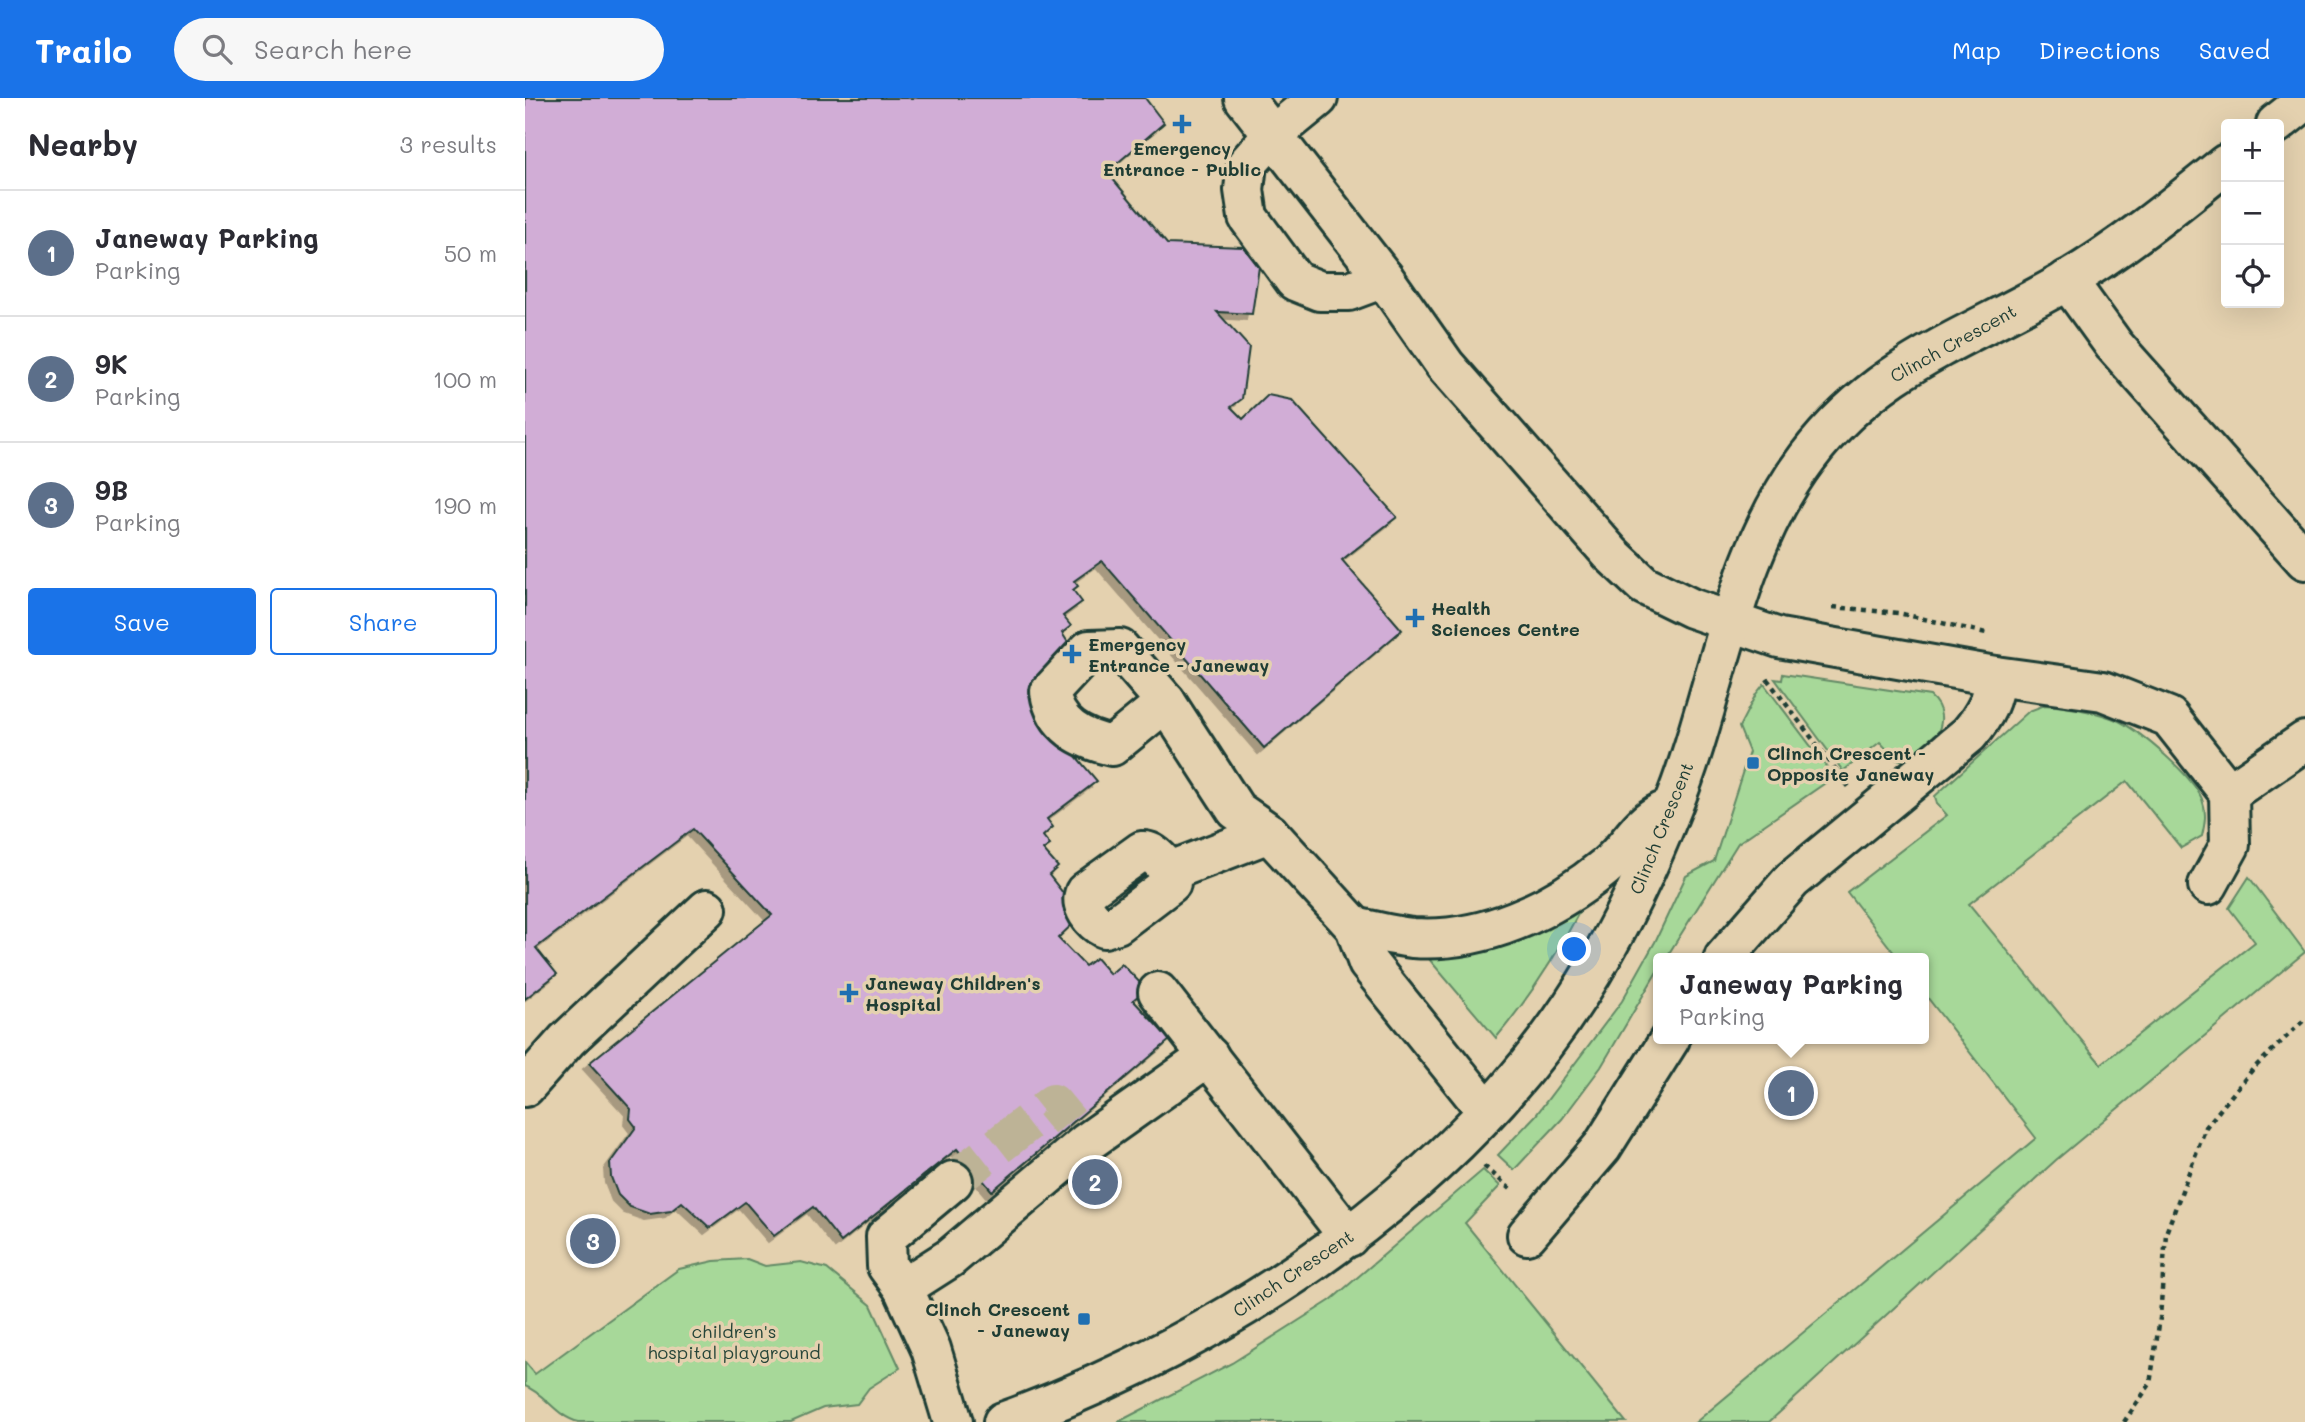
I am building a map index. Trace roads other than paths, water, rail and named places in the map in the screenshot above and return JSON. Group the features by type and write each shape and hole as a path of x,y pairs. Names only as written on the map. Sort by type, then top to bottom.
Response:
{"lane":[{"path":"1244,98 1384,278 1445,365 1629,572 1660,596 1779,638 1995,676 2103,691 2169,717 2229,793 2230,845 2208,885"},
{"path":"1318,98 1274,134 1247,164 1244,190 1248,218 1295,281 1320,292 1349,291 1384,278"},
{"path":"2282,119 2305,101"},
{"name":"Clinch Crescent","path":"1003,1422 1091,1387 1201,1332 1349,1237 1416,1180 1486,1110 1559,1024 1619,925 1673,806 1754,552 1773,508 1812,452 1856,403 1909,363 2067,281 2129,239 2221,168"},
{"path":"2067,281 2115,345 2305,560"},
{"path":"1728,953 1792,880 1969,734 1984,716 1993,696 1995,676"},
{"path":"1166,702 1236,810 1269,834 1355,927 1368,962 1486,1110"},
{"path":"2229,793 2305,741"},
{"path":"1355,927 1413,938 1466,934 1498,927 1570,894 1619,855 1644,821 1673,806"},
{"path":"1168,872 1269,834"},
{"path":"525,1087 567,1040 707,909"},
{"path":"1159,992 1349,1237"},
{"path":"1527,1235 1602,1147 1667,1044"},
{"path":"903,1288 950,1258 1086,1143 1209,1056"},
{"path":"953,1181 886,1237 887,1266 903,1288 931,1349 953,1422"}],"tunnel":[{"path":"953,1181 1053,1103 1086,1143"}],"place":[{"name":"Emergency Entrance - Public","path":"1182,124"},
{"name":"Health Sciences Centre","path":"1415,618"},
{"name":"Emergency Entrance - Janeway","path":"1072,654"},
{"name":"Clinch Crescent - Opposite Janeway","path":"1753,763"},
{"name":"Janeway Children's Hospital","path":"849,993"},
{"name":"Janeway Parking","path":"1791,1093"},
{"name":"9K","path":"1095,1182"},
{"name":"9B","path":"593,1241"},
{"name":"Clinch Crescent - Janeway","path":"1084,1319"}],"park label":[{"name":"children's hospital playground","path":"734,1341"}]}
